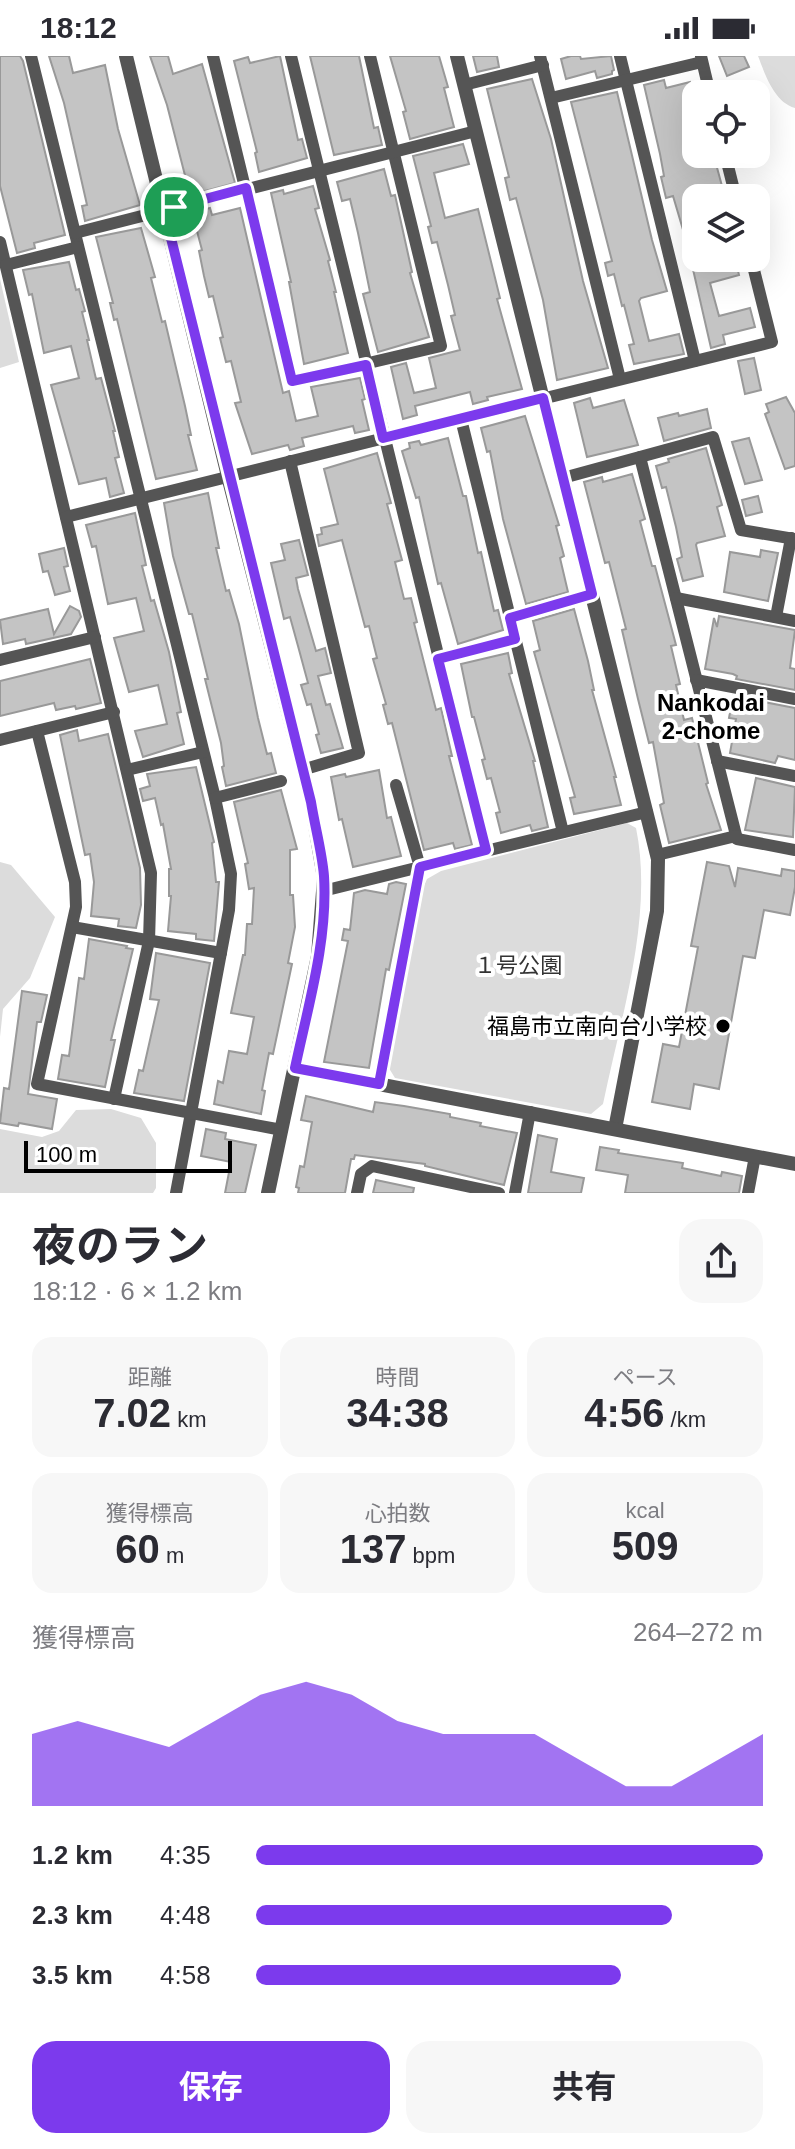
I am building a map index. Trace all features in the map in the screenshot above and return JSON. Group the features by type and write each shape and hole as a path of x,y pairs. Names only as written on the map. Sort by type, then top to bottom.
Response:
{"street":[{"path":"31,56 215,798 231,874 229,910 176,1193"},
{"path":"126,56 321,856 323,891 318,956 268,1193"},
{"path":"213,56 292,381 441,346 370,56"},
{"path":"291,56 486,850"},
{"path":"457,56 657,855 657,911 615,1129"},
{"path":"620,56 695,361"},
{"path":"551,98 701,59 706,80"},
{"path":"464,85 541,61 620,379"},
{"path":"6,265 164,210 476,131"},
{"path":"0,242 151,873 149,941 114,1099"},
{"path":"66,517 772,342 754,272"},
{"path":"461,419 563,832"},
{"path":"563,478 713,437 741,530 793,538 776,617"},
{"path":"640,457 737,839 795,850"},
{"path":"290,461 359,753 302,770"},
{"path":"510,618 592,594"},
{"path":"676,598 795,621"},
{"path":"0,660 95,637"},
{"path":"438,659 515,639"},
{"path":"696,680 795,699"},
{"path":"0,740 114,712"},
{"path":"37,731 75,882 76,907 37,1084 282,1130"},
{"path":"127,770 203,752"},
{"path":"717,761 795,776"},
{"path":"215,798 281,781"},
{"path":"379,1084 420,867 396,785"},
{"path":"323,891 647,812"},
{"path":"657,855 736,836"},
{"path":"72,927 221,953"},
{"path":"295,1068 795,1164"},
{"path":"515,1193 530,1112"},
{"path":"748,1193 755,1156"},
{"path":"357,1193 361,1174 372,1166 438,1187 499,1193"}],"green space":[{"path":"758,56 795,56 795,108 781,100 767,79"},
{"path":"0,279 19,362 0,368"},
{"name":"１号公園","path":"627,823 636,828 641,896 633,966 603,1104 591,1114 395,1078 387,1065 420,895 427,879 441,871"},
{"path":"0,862 11,865 55,917 30,978 3,1009 0,1037"},
{"path":"111,1109 141,1118 156,1143 156,1188 153,1193 0,1193 0,1129 42,1137 59,1131 76,1110"}],"building":[{"path":"0,56 20,56 23,61 65,235 34,243 35,248 17,253 0,186"},
{"path":"49,56 69,56 73,73 105,65 118,129 140,205 85,221 82,206 87,205 64,103"},
{"path":"150,56 168,56 173,74 202,64 235,183 190,195 167,105"},
{"path":"280,56 298,140 302,139 307,158 259,172 257,152 234,61 248,57 250,63"},
{"path":"310,56 359,56 374,128 378,127 382,145 334,155"},
{"path":"390,56 439,56 454,127 410,139 403,112 406,111"},
{"path":"473,56 497,56 499,67 477,72"},
{"path":"580,56 581,59 611,56 614,70 612,74 597,78 595,71 566,79 561,59"},
{"path":"719,56 744,56 749,67 727,76"},
{"path":"532,79 551,139 583,281 608,368 557,380 543,300 516,198 510,200 505,178 509,177 487,89"},
{"path":"664,80 666,88 682,84 682,168 717,168 721,184 682,184 682,226 673,196 666,198 660,154 644,85"},
{"path":"617,92 667,291 639,301 649,341 679,334 684,354 634,364 629,345 634,344 624,305 614,274 608,276 605,263 612,261 571,102"},
{"path":"463,144 469,164 434,173 445,218 478,209 500,298 497,299 522,389 487,397 488,400 473,404 470,392 415,406 417,415 403,419 391,367 406,363 414,393 436,388 429,358 460,350 451,316 455,315 448,285 437,242 432,243 428,227 431,226 413,156"},
{"path":"384,169 391,196 395,195 410,273 429,337 378,352 363,294 370,292 350,199 342,201 337,182"},
{"path":"313,186 319,208 315,209 330,260 348,353 304,364 291,282 271,193 283,190 284,194"},
{"path":"210,208 212,215 240,208 283,393 289,391 296,421 318,416 311,387 360,378 369,430 355,433 353,426 302,438 304,446 290,450 288,445 252,454 235,403 241,402 231,361 226,362 213,296 209,297 193,216 194,212"},
{"path":"141,228 185,406 197,470 156,479 117,319 114,320 110,303 113,303 96,237"},
{"path":"69,262 85,311 82,312 96,379 101,378 115,431 119,457 115,458 124,493 110,497 106,478 79,484 51,385 79,378 71,346 44,353 32,294 29,295 23,270"},
{"path":"694,272 738,272 739,275 710,283 719,316 750,308 755,327 723,335 725,344 711,348"},
{"path":"754,358 761,390 745,394 738,361"},
{"path":"786,397 795,413 795,466 785,469 765,414 769,412 766,404"},
{"path":"590,398 593,408 624,400 638,445 587,457 574,403"},
{"path":"707,409 711,428 664,441 658,418"},
{"path":"525,416 559,525 556,526 564,556 560,558 568,592 526,604 503,519 490,451 487,452 481,428"},
{"path":"448,438 463,496 466,496 478,553 481,552 494,611 498,610 503,630 458,644 441,583 438,584 419,497 416,498 402,451 410,448 409,443 419,441 421,445"},
{"path":"749,438 762,480 745,484 732,442"},
{"path":"706,448 722,505 717,507 725,536 697,543 703,576 683,581 677,559 682,557 676,527 666,487 662,488 656,466 669,462 668,459"},
{"path":"377,453 402,560 395,562 404,599 411,598 417,622 414,623 436,710 441,708 452,756 449,756 472,845 455,849 453,843 424,850 392,723 388,724 383,705 386,704 373,659 377,658 369,626 365,627 342,540 319,546 317,535 322,534 321,528 338,524 324,469"},
{"path":"632,474 645,519 640,521 676,645 671,646 684,720 692,718 706,784 721,830 669,843 660,805 664,803 653,742 649,743 622,630 626,629 584,482 602,477 603,482"},
{"path":"208,493 226,591 229,590 239,624 258,718 267,754 271,753 276,773 226,786 221,743 205,679 208,679 192,614 189,614 173,556 164,503"},
{"path":"758,496 762,512 746,516 742,500"},
{"path":"135,513 146,565 142,566 169,652 184,744 143,757 135,731 167,724 158,685 129,692 114,638 144,631 136,598 108,604 96,546 92,547 86,525"},
{"path":"299,540 308,575 296,578 298,589 316,651 325,648 331,673 318,676 343,748 321,753 311,704 307,705 301,685 308,683 290,617 284,619 271,563 285,560 281,544"},
{"path":"64,548 68,566 64,567 70,591 55,595 48,571 43,572 39,554"},
{"path":"761,550 778,553 768,601 724,592 730,552 760,557"},
{"path":"70,606 79,611 81,617 71,634 26,644 25,639 3,644 0,620 48,609 54,634"},
{"path":"574,609 621,805 574,814 570,798 575,797 534,652 540,650 533,621"},
{"path":"719,616 795,630 790,668 795,669 795,690 736,679 737,676 733,674 705,669 714,618 717,627"},
{"path":"508,653 512,673 509,674 535,761 548,827 532,831 530,825 501,833 496,813 500,812 491,778 487,779 482,760 485,759 461,664"},
{"path":"90,659 101,703 56,710 54,703 0,716 0,681"},
{"path":"733,696 795,708 795,760 778,756 775,763 730,753 736,719 729,718"},
{"path":"77,730 79,741 108,734 140,868 141,905 136,928 118,926 119,919 91,916 94,882 90,854 85,855 60,735"},
{"path":"196,767 214,842 216,882 219,882 214,941 196,939 196,934 168,931 171,869 163,824 155,798 143,801 140,789 150,786 147,774"},
{"path":"379,770 387,818 391,817 401,856 353,867 342,819 339,820 331,777"},
{"path":"756,778 795,787 793,837 745,830"},
{"path":"281,790 297,849 290,850 290,895 293,895 295,927 288,963 292,964 273,1054 269,1053 261,1114 214,1104 218,1081 223,1083 229,1051 247,1054 254,1017 231,1013 245,955 247,924 252,924 254,888 249,889 245,864 248,863 234,802"},
{"path":"707,862 729,866 735,887 738,868 781,876 782,869 795,871 795,887 790,915 764,910 755,958 743,956 719,1089 694,1084 690,1109 652,1102 663,1044 679,1047 698,947 691,946"},
{"path":"389,884 406,884 389,970 386,969 369,1068 324,1062 348,941 342,940 344,929 350,930 354,893 365,890 387,894"},
{"path":"89,939 133,949 111,1040 115,1040 105,1087 58,1079 62,1055 69,1056 79,978 84,979"},
{"path":"156,953 210,963 184,1101 134,1093 139,1070 143,1071 159,1000 150,999"},
{"path":"22,991 47,995 41,1022 37,1022 28,1094 57,1099 52,1129 0,1123 4,1088 9,1089"},
{"path":"306,1096 373,1112 375,1102 450,1114 450,1117 481,1123 480,1126 517,1133 504,1185 425,1164 355,1155 351,1159 345,1193 298,1193 299,1188 296,1187 300,1166 304,1167 312,1122 301,1120"},
{"path":"206,1129 226,1133 225,1139 256,1145 245,1193 225,1193 231,1162 201,1156"},
{"path":"538,1135 557,1139 551,1172 584,1178 581,1193 528,1193"},
{"path":"600,1147 619,1150 618,1153 683,1163 682,1168 721,1176 722,1172 742,1176 739,1193 625,1193 628,1175 596,1170"},
{"path":"376,1180 414,1188 413,1193 373,1193"}],"place":[{"name":"福島市立南向台小学校","path":"723,1026"}],"district":[{"name":"Nankodai 2-chome","path":"711,717"}],"route":[{"path":"246,188 292,381 366,365 383,438 543,398 592,594 510,618 515,639 438,659 486,850 420,867 379,1084 295,1068 318,956 324,878 321,856 311,802 164,210 174,207 246,188"}]}
